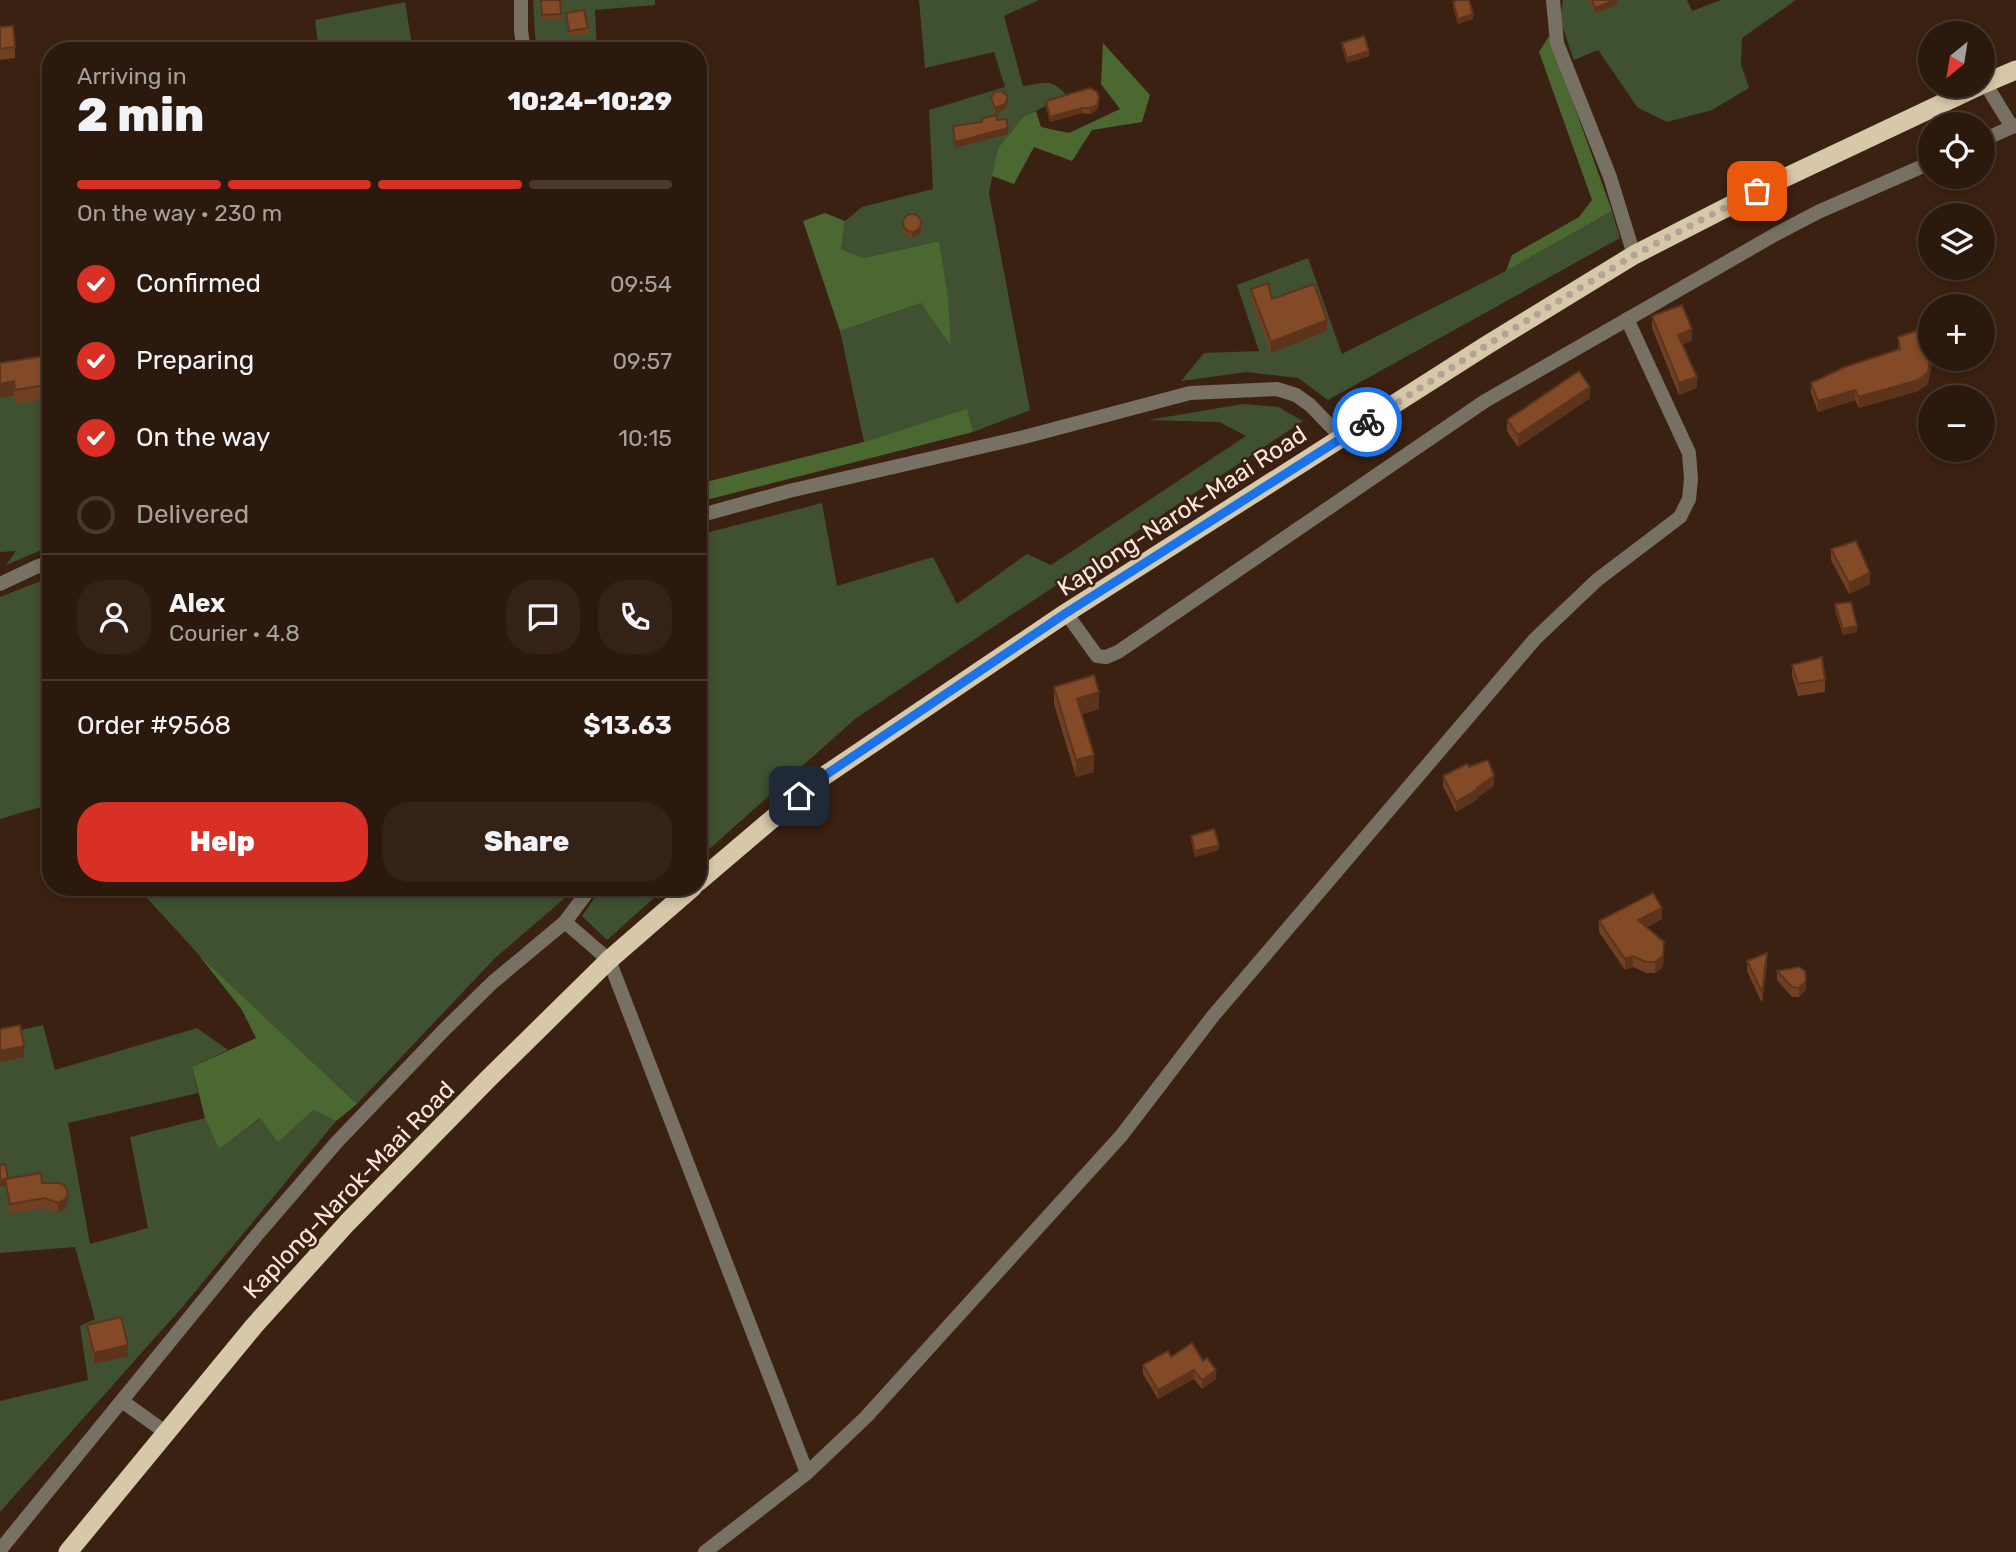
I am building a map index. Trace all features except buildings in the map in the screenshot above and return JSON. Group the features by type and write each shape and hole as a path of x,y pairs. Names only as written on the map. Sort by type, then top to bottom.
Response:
{"highway":[{"name":"Kaplong-Narok-Maai Road","path":"1995,79 2016,70"},
{"name":"Kaplong-Narok-Maai Road","path":"707,874 818,780 1066,613 1487,345 1634,255 1782,178 1952,98"},
{"name":"Kaplong-Narok-Maai Road","path":"68,1552 254,1326 347,1223 488,1079 609,961 683,896"}],"street":[{"path":"521,0 523,42"},
{"path":"1553,0 1557,43 1610,177 1634,255"},
{"path":"1993,98 2014,126 1995,135"},
{"path":"1066,613 1097,656 1106,657 1118,652 1485,401 1818,212 1918,168"},
{"path":"705,1552 807,1473 866,1416 1121,1136 1213,1016 1535,639 1597,580 1680,517 1689,499 1692,479 1689,453 1627,319"},
{"path":"707,514 789,491 1024,437 1190,393 1277,389 1296,395 1310,405 1342,438"},
{"path":"0,584 42,566"},
{"path":"0,1550 256,1236 337,1143 444,1030 494,982 565,922 584,896"},
{"path":"565,922 609,961 807,1473"},
{"path":"122,1401 165,1432"}],"green space":[{"path":"533,0 655,0 655,5 595,10 597,42 535,42"},
{"path":"919,0 1039,0 1004,16 1023,86 1052,84 1067,96 1023,117 998,148 989,193 1030,410 973,432 966,410 864,442 840,331 921,303 951,344 939,241 864,258 841,249 845,221 862,207 933,189 929,110 1005,87 994,52 925,68"},
{"path":"1563,0 1687,0 1692,11 1721,0 1796,0 1742,38 1741,64 1749,88 1712,110 1667,122 1638,108 1598,50 1574,60 1560,20"},
{"path":"405,2 412,42 318,42 315,20"},
{"path":"1549,36 1612,211 1506,271 1512,255 1579,217 1592,200 1539,52"},
{"path":"1103,43 1150,95 1142,122 1092,130 1072,161 1034,147 1014,184 992,176 998,148 1023,117 1036,111 1041,127 1069,133 1120,109 1101,84"},
{"path":"1612,211 1620,238 1328,400 1298,378 1247,372 1181,381 1204,353 1259,351 1237,285 1308,258 1342,354 1506,271"},
{"path":"825,213 845,221 841,249 864,258 939,241 948,298 951,346 921,303 840,331 803,221"},
{"path":"42,369 42,550 6,565 16,551 0,552 0,376"},
{"path":"1243,404 1278,407 1303,421 855,719 707,851 707,533 822,503 837,586 933,557 957,604 1027,554 1051,565 1246,436 1219,422 1148,420"},
{"path":"967,409 973,432 707,500 707,482 864,442"},
{"path":"42,581 42,807 0,819 0,597"},
{"path":"145,896 567,896 495,958 357,1104 198,954"},
{"path":"596,896 656,896 607,940 582,916"},
{"path":"198,954 357,1104 336,1121 313,1110 278,1142 260,1118 219,1149 205,1118 192,1067 256,1038 242,1010"},
{"path":"43,1025 55,1070 197,1028 228,1050 192,1067 198,1093 68,1123 90,1244 148,1228 130,1137 205,1118 219,1148 261,1118 313,1110 336,1121 185,1304 0,1512 0,1401 88,1380 80,1326 95,1319 75,1247 0,1253 0,1035"}],"way so far":[{"path":"1367,422 1634,255 1757,191"}],"route":[{"path":"799,796 818,780 1066,613 1367,422"}]}
